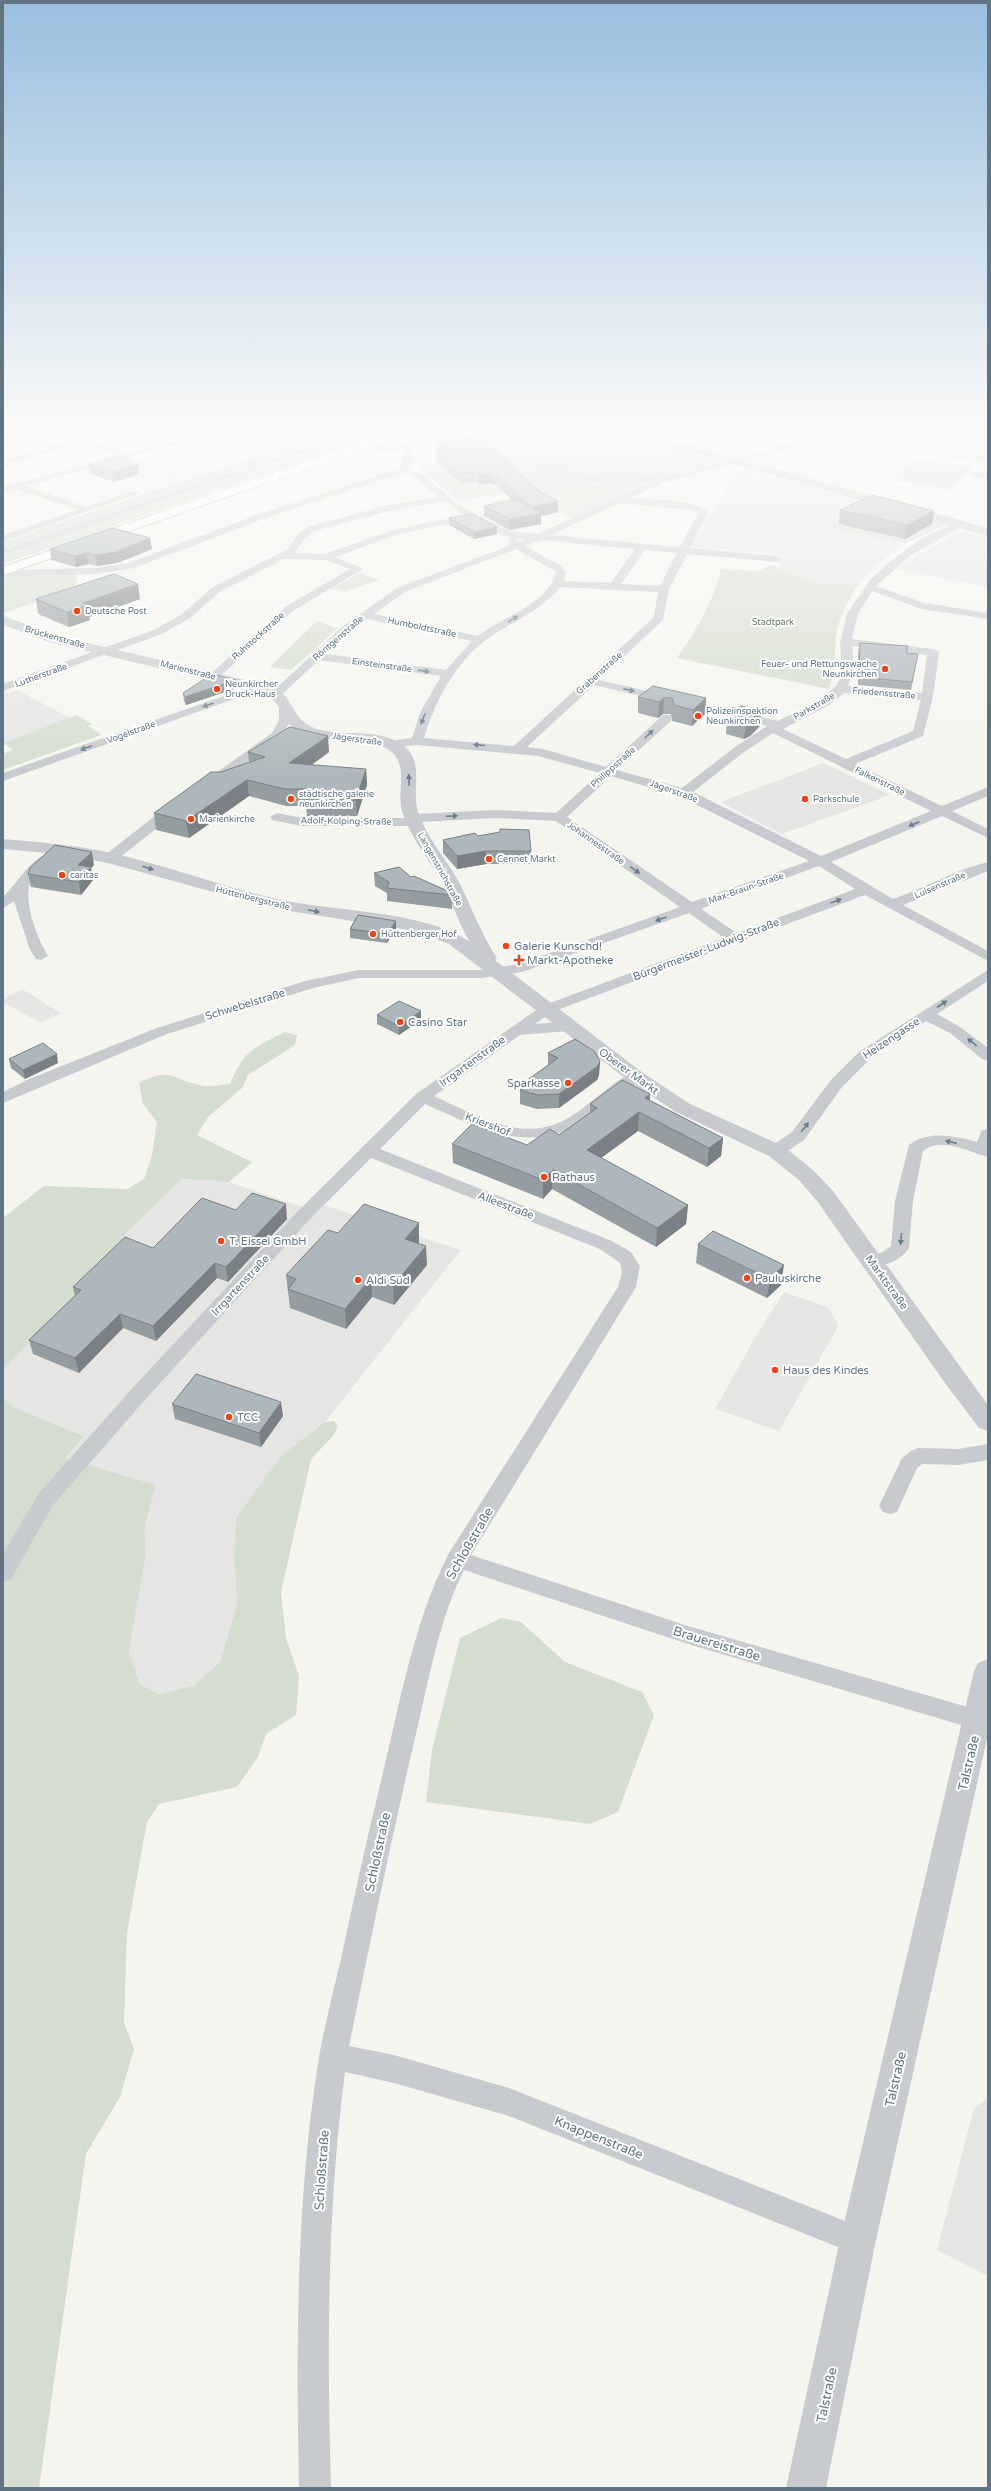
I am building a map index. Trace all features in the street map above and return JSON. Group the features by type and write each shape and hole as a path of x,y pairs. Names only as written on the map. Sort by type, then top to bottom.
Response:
{"main road":[{"path":"3,572 69,547"}],"street":[{"path":"3,572 95,571 130,566 180,547"},
{"path":"284,556 292,551 295,547"},
{"path":"284,556 326,558 355,547"},
{"name":"Röntgenstraße","path":"276,694 316,656 364,615 401,590 514,547"},
{"path":"417,741 422,722 430,703 448,674 479,639 524,611 545,596 557,584 561,573 557,568 519,547"},
{"path":"633,547 777,559"},
{"name":"Grabenstraße","path":"518,749 659,618 664,589 684,547"},
{"name":"Parkstraße","path":"684,793 775,727 830,699 840,689 850,670 846,642 851,620 870,587 889,567 915,547"},
{"path":"614,587 641,548"},
{"name":"Lutherstraße","path":"3,688 140,640 175,623 217,589 284,556"},
{"name":"Ruhstockstraße","path":"214,676 269,625 289,609 358,569 326,558"},
{"path":"35,559 71,572"},
{"path":"557,584 664,589"},
{"path":"870,587 922,606 988,616"},
{"name":"Humboldtstraße","path":"364,615 479,639"},
{"name":"Brückenstraße","path":"3,620 54,639 109,651"},
{"path":"140,640 138,651 141,658"},
{"name":"Friedensstraße","path":"845,764 919,733 927,697 932,650 846,642"},
{"name":"Lutherstraße","path":"78,644 82,653 79,662"},
{"name":"Marienstraße","path":"109,651 258,687 276,694"},
{"name":"Einsteinstraße","path":"316,656 448,674"},
{"name":"Falkenstraße","path":"591,681 775,727 845,764 988,834"},
{"name":"Vogelstraße","path":"3,777 258,687"},
{"name":"Friedensstraße","path":"840,689 927,697"},
{"path":"203,788 277,736 285,720 285,709 281,699 276,694"},
{"name":"Jägerstraße","path":"285,709 290,717 304,728 325,734"},
{"name":"Philippstraße","path":"559,817 667,718"},
{"name":"Jägerstraße","path":"277,736 296,733 325,734 375,740 392,744 417,741 518,749 553,755 684,793 741,819 821,861 866,890 988,957"},
{"name":"Langenstrichstraße","path":"392,744 400,750 408,762 410,808 414,820 453,888 473,935 498,971"},
{"name":"Max-Braun-Straße","path":"498,971 522,968 575,950 690,907 821,861 943,812 988,791"},
{"path":"110,858 158,819 184,801"},
{"name":"Johannesstraße","path":"414,820 496,814 559,817 734,938"},
{"name":"Adolf-Kolping-Straße","path":"278,817 302,822 414,820"},
{"name":"Hüttenbergstraße","path":"3,844 57,849 110,858 271,903 434,931 454,940 498,971"},
{"path":"3,904 22,887 29,875 57,849"},
{"name":"Luisenstraße","path":"892,904 932,890 944,882 988,866"},
{"path":"22,887 23,907 37,950 41,956"},
{"name":"Bürgermeister-Ludwig-Straße","path":"547,1009 866,890"},
{"path":"434,931 457,928 468,923"},
{"name":"Oberer Markt","path":"498,971 636,1078 701,1117 776,1151"},
{"name":"Schwebelstraße","path":"3,1098 36,1082 162,1031 316,983 359,974 498,971"},
{"name":"Heizengasse","path":"776,1151 798,1136 836,1084 866,1054 988,974"},
{"name":"Irrgartenstraße","path":"3,1573 46,1499 145,1387 297,1223 422,1097 512,1031 547,1009"},
{"path":"926,1015 955,1030 988,1056"},
{"name":"Irrgartenstraße","path":"512,1031 569,1026"},
{"name":"Kriershof","path":"422,1097 504,1131 521,1135 537,1135 562,1128 584,1116 636,1078"},
{"path":"872,1261 889,1257 900,1248 904,1201 915,1149 919,1145 941,1139 986,1145"},
{"name":"Alleestraße","path":"369,1151 616,1250 631,1264 633,1271"},
{"name":"Marktstraße","path":"776,1151 806,1175 825,1196 953,1377 988,1422"},
{"name":"Schloßstraße","path":"315,2488 312,2360 316,2243 325,2117 333,2056 382,1827 425,1648 438,1600 457,1560 623,1293 633,1271"},
{"path":"890,1506 909,1463 913,1458 918,1456 958,1457 988,1452"},
{"name":"Brauereistraße","path":"457,1560 688,1635 978,1720"},
{"name":"Talstraße","path":"806,2488 858,2240 988,1671"},
{"name":"Knappenstraße","path":"333,2056 394,2069 509,2102 858,2240"}],"shaded area":[{"path":"11,547 26,547 3,555 3,550"},
{"path":"693,547 900,547 875,566 859,584 819,584 779,568 782,555"},
{"path":"932,547 988,547 988,587 895,569"},
{"path":"17,690 70,718 3,743 3,695"},
{"name":"Parkschule","path":"824,763 890,795 782,834 720,802"},
{"path":"22,989 61,1013 41,1023 3,1002 3,999"},
{"path":"182,1179 229,1182 317,1212 324,1205 461,1250 325,1422 283,1454 236,1517 234,1559 237,1604 220,1662 193,1686 158,1694 140,1684 129,1651 146,1554 145,1526 156,1485 64,1458 84,1436 15,1408 3,1398 3,1369 122,1248 121,1238"},
{"name":"Haus des Kindes","path":"784,1292 827,1307 839,1325 779,1431 715,1409 759,1331"},
{"path":"988,2098 988,2276 937,2250 974,2108"}],"green space":[{"path":"3,547 11,547 3,550"},
{"path":"26,547 52,547 3,564 3,555"},
{"name":"Stadtpark","path":"771,565 819,584 859,584 849,599 839,623 835,641 833,674 829,689 677,658 704,615 714,593 721,569 759,571"},
{"path":"360,573 379,580 346,591 331,589"},
{"path":"78,574 74,589 3,613 3,575"},
{"path":"317,621 338,628 291,670 270,667"},
{"path":"77,715 92,724 88,726 101,735 3,770 3,754 13,750 3,743"},
{"path":"285,1032 297,1035 295,1045 248,1075 243,1087 208,1117 197,1135 252,1162 229,1182 182,1179 121,1238 122,1248 3,1369 3,1218 44,1186 127,1189 144,1179 152,1155 157,1122 143,1104 139,1083 159,1075 166,1075 205,1086 230,1084 240,1064 251,1051"},
{"path":"3,1398 15,1408 84,1436 65,1458 156,1485 145,1526 146,1554 129,1651 140,1684 158,1694 193,1686 220,1662 237,1604 234,1559 236,1517 283,1454 325,1422 334,1421 338,1426 333,1436 311,1459 281,1592 286,1638 299,1676 296,1715 266,1734 258,1757 237,1787 159,1804 147,1822 127,1933 124,2022 134,2049 120,2097 86,2154 39,2488 3,2488"},
{"path":"501,1618 521,1622 565,1662 642,1692 654,1715 618,1812 590,1824 426,1802 432,1750 460,1638"}],"building":[{"path":"55,547 128,547 116,552 95,555 87,553 74,556 50,549"},
{"path":"114,574 138,584 83,603 87,605 67,612 36,599"},
{"path":"860,643 908,646 906,653 918,654 912,682 859,677"},
{"path":"212,674 236,680 185,697 183,693"},
{"path":"653,686 706,698 693,710 674,705 672,698 664,698 659,702 638,697"},
{"path":"741,706 761,710 746,723 727,718"},
{"path":"290,727 328,736 289,763 366,769 356,800 306,800 308,789 285,789 247,780 186,821 154,813 211,772 221,772 265,757 248,752"},
{"path":"500,829 529,830 531,851 486,851 457,856 443,840 475,833 478,836 500,832"},
{"path":"55,845 92,852 78,865 91,867 79,882 28,874 30,868"},
{"path":"399,867 411,877 414,876 450,892 452,895 387,888 389,882 374,873"},
{"path":"358,915 396,921 387,934 350,929"},
{"path":"399,1001 421,1011 399,1026 377,1015"},
{"path":"575,1039 594,1051 600,1061 598,1066 559,1094 537,1095 520,1090 529,1083 526,1081 558,1058 548,1053"},
{"path":"43,1043 57,1054 23,1070 9,1059"},
{"path":"622,1080 650,1094 645,1098 723,1138 709,1148 639,1112 587,1150 688,1205 657,1228 553,1170 543,1180 452,1144 472,1124 527,1145 550,1129 559,1135 597,1108 590,1104"},
{"path":"252,1193 286,1204 226,1267 215,1263 153,1326 120,1314 75,1358 29,1340 81,1290 73,1287 125,1237 153,1248 202,1198 236,1210"},
{"name":"Aldi Süd","path":"364,1204 419,1223 405,1239 426,1246 393,1286 371,1278 345,1309 288,1289 296,1279 286,1275 328,1230 338,1233"},
{"path":"713,1231 784,1265 770,1279 698,1244"},
{"path":"196,1374 281,1402 259,1433 172,1404"}],"place":[{"name":"Deutsche Post","path":"77,611"},
{"name":"Feuer- und Rettungswache Neunkirchen","path":"885,669"},
{"name":"Neunkircher Druck-Haus","path":"217,689"},
{"name":"Polizeiinspektion Neunkirchen","path":"698,716"},
{"name":"städtische galerie neunkirchen","path":"291,799"},
{"name":"Parkschule","path":"805,799"},
{"name":"Marienkirche","path":"191,819"},
{"name":"Cennet Markt","path":"489,859"},
{"name":"caritas","path":"62,875"},
{"name":"Hüttenberger Hof","path":"373,934"},
{"name":"Galerie Kunschd!","path":"506,946"},
{"name":"Markt-Apotheke","path":"519,960"},
{"name":"Casino Star","path":"400,1022"},
{"name":"Sparkasse","path":"568,1083"},
{"name":"Rathaus","path":"544,1177"},
{"name":"T. Eissel GmbH","path":"221,1241"},
{"name":"Pauluskirche","path":"747,1278"},
{"name":"Aldi Süd","path":"358,1280"},
{"name":"Haus des Kindes","path":"775,1370"},
{"name":"TCC","path":"229,1417"}]}
